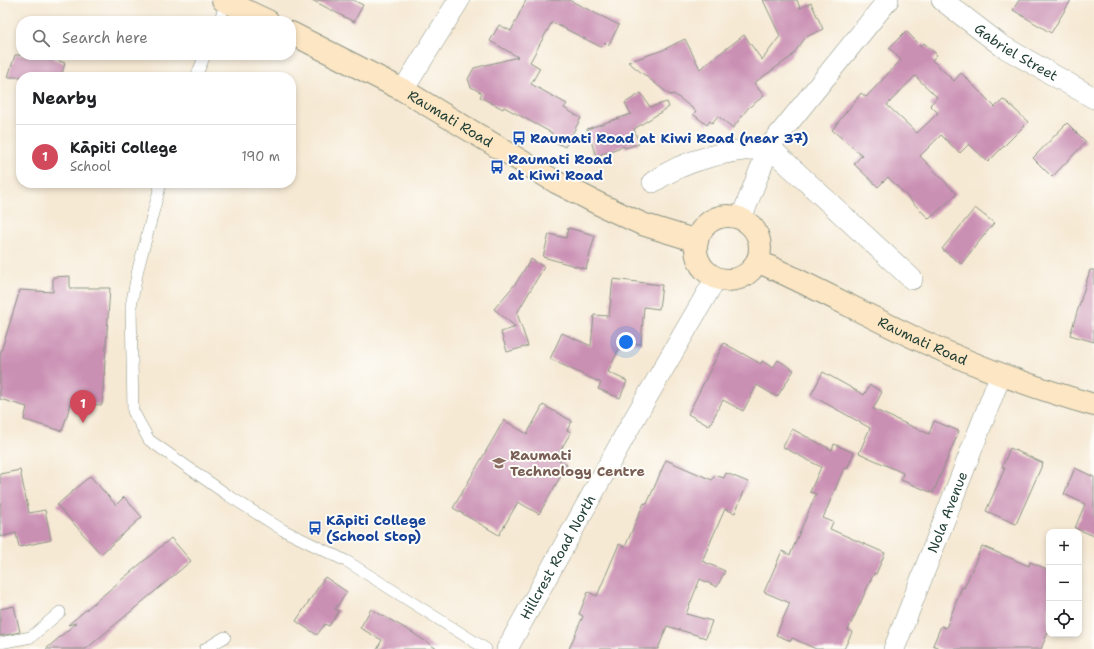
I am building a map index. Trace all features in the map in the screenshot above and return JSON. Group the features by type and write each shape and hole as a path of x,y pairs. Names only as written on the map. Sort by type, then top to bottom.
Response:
{"main road":[{"path":"223,7 252,16"},
{"name":"Raumati Road","path":"296,36 403,90 556,182 642,224 697,241"},
{"path":"723,216 741,219 750,225 756,232 760,251 758,261 744,276 725,280 716,278 702,267 698,259 697,241 706,225 714,219 723,216"},
{"name":"Raumati Road","path":"758,261 916,338 1001,374 1094,405"}],"street":[{"path":"403,90 459,0"},
{"path":"741,219 769,146 888,0"},
{"name":"Gabriel Street","path":"942,0 1002,46 1094,98"},
{"path":"653,182 682,165 737,150 769,146"},
{"path":"769,146 912,279"},
{"name":"Hillcrest Road North","path":"507,649 527,617 630,426 716,278"},
{"name":"Nola Avenue","path":"894,649 1001,374"}],"lane":[{"path":"198,72 203,60"},
{"path":"160,188 138,269 131,306 133,411 149,440 229,496 277,526 348,562 486,649"},
{"path":"0,643 31,636 60,612"},
{"path":"205,649 225,637"}],"building":[{"path":"312,0 353,0 363,5 354,22"},
{"path":"526,0 569,0 619,25 608,46 605,43 601,47 552,22 530,62 540,68 531,84 567,104 564,108 581,118 565,147 549,139 552,133 504,107 503,109 480,97 482,93 471,87 468,79 474,68 518,57 490,41 499,25 511,31"},
{"path":"763,0 797,0 800,8 811,3 823,29 806,37 791,57 754,83 764,96 748,108 733,128 718,116 712,123 710,121 707,125 693,114 696,111 674,94 670,95 628,62 663,50 685,39 700,69 744,35 762,60 780,36"},
{"path":"1019,0 1071,0 1051,33 1013,10"},
{"path":"906,31 921,46 924,43 937,55 932,60 954,81 961,73 995,107 1003,100 1028,122 988,162 969,144 960,153 941,135 920,156 957,194 929,219 888,177 878,187 854,164 862,155 832,130 861,93 866,97 901,60 889,48","holes":["915,76 937,97 930,105 938,113 917,133 887,105"]},
{"path":"15,55 16,60 57,60 65,63 62,72 16,72 16,77 8,77"},
{"path":"641,93 650,107 667,102 669,107 634,129 639,144 625,148 624,146 596,156 587,129 631,114 625,103"},
{"path":"1067,123 1086,142 1052,177 1033,158"},
{"path":"975,208 994,223 961,264 942,249"},
{"path":"568,228 595,235 586,269 543,257 549,234 566,238"},
{"path":"531,259 544,267 517,313 528,346 507,352 501,332 516,327 494,309 516,283"},
{"path":"1090,270 1094,270 1094,342 1070,335"},
{"path":"70,276 70,288 110,288 102,405 71,403 62,431 24,420 27,407 0,399 0,355 20,290 53,292 53,277"},
{"path":"613,279 662,285 659,309 644,307 641,344 622,342 608,372 627,381 620,398 598,389 601,383 550,359 562,333 591,346 594,315 609,316"},
{"path":"724,343 761,364 762,361 773,368 778,360 794,370 777,397 757,385 743,411 723,400 709,426 688,414"},
{"path":"823,372 864,395 870,385 882,392 873,409 929,434 934,421 959,431 933,493 901,480 903,473 859,453 870,428 811,395"},
{"path":"543,405 572,421 567,430 571,432 556,458 567,465 539,514 518,502 499,535 453,508 504,420 527,434"},
{"path":"792,429 832,450 834,444 854,453 847,469 844,468 823,518 833,522 830,529 885,553 876,574 874,573 848,630 852,632 844,649 816,649 792,638 791,641 776,635 790,603 764,592 782,551 790,555 816,494 810,492 821,467 783,447"},
{"path":"1010,448 1043,463 1016,524 986,511 1005,468 1002,467"},
{"path":"666,460 712,480 715,475 724,478 726,473 748,482 735,513 725,509 702,561 725,571 717,587 700,579 686,614 712,621 706,638 667,626 658,649 569,649 583,616 579,614 588,592 597,596 619,544 625,547 644,503 647,504"},
{"path":"1075,468 1094,477 1094,536 1082,531 1082,529 1075,528 1085,504 1064,494"},
{"path":"20,470 29,513 45,510 51,540 19,547 16,533 0,537 0,474"},
{"path":"90,476 116,505 124,497 142,517 101,554 57,505"},
{"path":"171,538 191,561 86,649 46,649 76,623 68,625"},
{"path":"982,546 1029,566 1030,562 1046,569 1046,637 1041,649 941,649 933,645 941,626 946,628 962,587 964,588"},
{"path":"325,577 347,592 335,609 339,611 329,626 325,624 317,635 296,621"},
{"path":"14,606 20,632 0,636 0,609"},
{"path":"371,609 410,631 437,649 377,649 382,640 360,628"}],"place":[{"name":"Raumati Road at Kiwi Road (near 37)","path":"519,138"},
{"name":"Raumati Road at Kiwi Road","path":"497,167"},
{"name":"Kāpiti College","path":"83,423"},
{"name":"Raumati Technology Centre","path":"499,463"},
{"name":"Kāpiti College (School Stop)","path":"315,528"}]}
